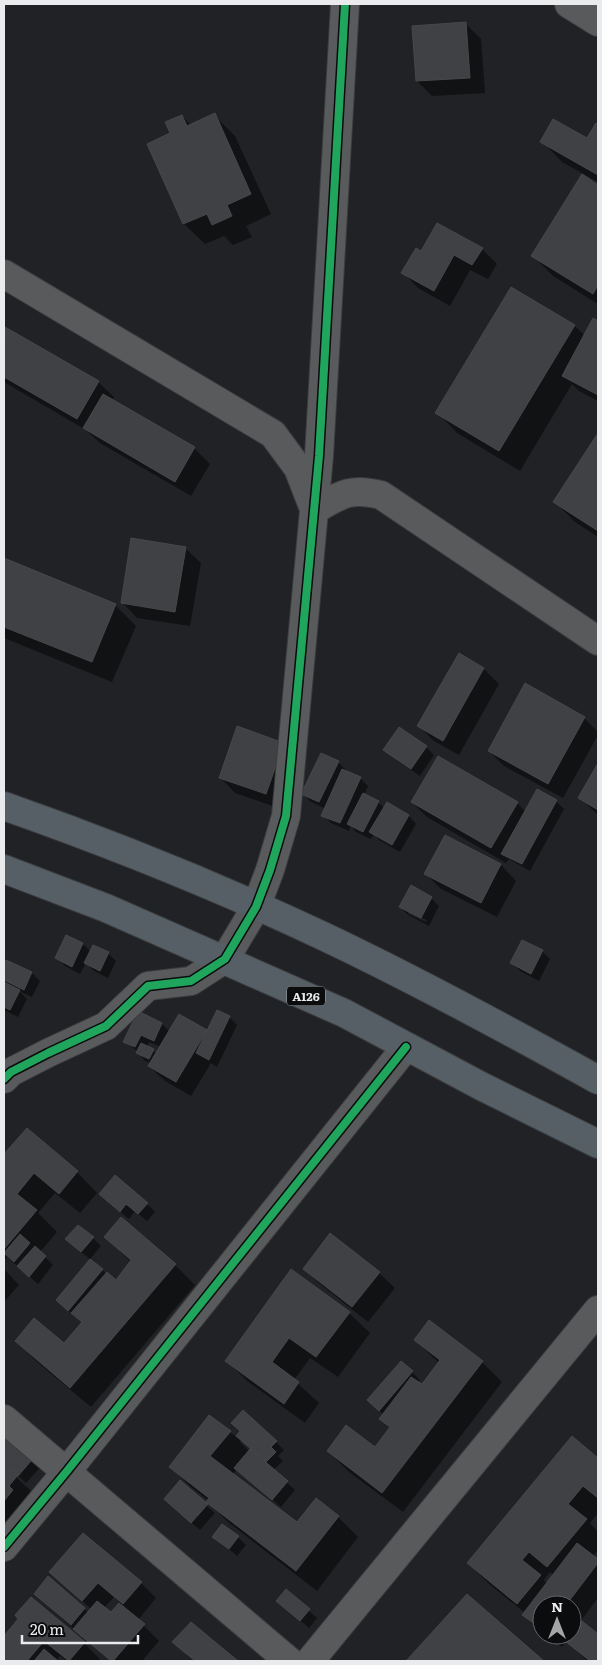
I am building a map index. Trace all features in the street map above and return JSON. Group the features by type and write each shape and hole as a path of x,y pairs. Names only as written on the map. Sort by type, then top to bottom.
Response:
{"highway":[{"path":"4,806 69,829 196,880 323,936 598,1080"},
{"name":"A126","path":"4,869 106,908 344,1013 406,1047 598,1144"}],"street":[{"path":"4,1078 11,1072 48,1052 106,1026 148,986 191,981 225,960 256,907 270,870 286,816 319,456 346,4"},
{"path":"569,4 598,22"},
{"path":"4,274 273,434 298,468 314,510"},
{"path":"314,510 344,494 364,491 381,495 598,641"},
{"path":"4,1547 406,1047"},
{"path":"310,1661 598,1310"},
{"path":"4,1418 289,1661"}],"building":[{"path":"466,22 470,78 416,81 412,26"},
{"path":"215,113 251,194 227,205 232,216 212,225 207,214 183,224 147,144 170,133 165,122 182,115 187,126"},
{"path":"553,119 587,138 596,123 598,125 598,175 540,142"},
{"path":"582,174 598,185 598,285 593,294 531,256"},
{"path":"437,223 483,248 472,265 454,255 434,291 401,273 416,248 421,251"},
{"path":"511,287 575,325 499,451 435,413"},
{"path":"593,318 598,321 598,395 562,376"},
{"path":"5,327 99,381 77,419 4,377"},
{"path":"103,394 195,447 175,482 83,428"},
{"path":"598,433 598,531 553,502"},
{"path":"131,538 186,547 175,612 121,603"},
{"path":"4,558 116,604 92,662 4,627"},
{"path":"459,653 484,668 443,741 417,726"},
{"path":"525,683 585,717 548,784 488,751"},
{"path":"237,726 284,743 266,794 219,778"},
{"path":"399,727 427,746 411,769 383,750"},
{"path":"321,753 339,761 319,802 301,794"},
{"path":"438,756 518,802 491,848 411,802"},
{"path":"598,763 598,810 578,798"},
{"path":"342,769 361,777 340,823 321,816"},
{"path":"537,789 557,800 522,864 501,854"},
{"path":"363,793 379,801 363,832 347,824"},
{"path":"387,802 409,815 392,845 369,832"},
{"path":"445,835 501,864 481,903 424,874"},
{"path":"411,885 432,897 421,918 399,907"},
{"path":"66,935 83,943 72,967 55,958"},
{"path":"522,940 543,950 531,974 510,963"},
{"path":"93,945 109,952 100,971 84,963"},
{"path":"6,960 32,972 24,990 4,980"},
{"path":"4,982 20,990 10,1010 4,1007"},
{"path":"217,1010 230,1016 209,1060 196,1053"},
{"path":"138,1011 162,1023 154,1041 141,1035 135,1047 123,1042"},
{"path":"179,1014 207,1030 176,1082 148,1066"},
{"path":"141,1043 154,1049 149,1059 136,1053"},
{"path":"27,1128 78,1171 59,1194 34,1173 17,1194 37,1210 4,1249 4,1154"},
{"path":"115,1175 148,1203 138,1214 126,1204 120,1212 99,1194"},
{"path":"121,1217 176,1264 70,1388 15,1341 34,1318 64,1343 82,1322 71,1313 107,1272 116,1280 131,1260 104,1237"},
{"path":"78,1225 94,1237 81,1252 65,1239"},
{"path":"330,1233 380,1272 352,1307 303,1269"},
{"path":"20,1234 30,1243 14,1262 4,1253"},
{"path":"35,1246 46,1256 29,1277 17,1266"},
{"path":"90,1259 103,1269 68,1311 56,1300"},
{"path":"291,1269 350,1312 316,1357 289,1338 272,1362 299,1382 284,1404 225,1361"},
{"path":"429,1320 483,1361 382,1493 327,1451 346,1425 375,1447 390,1427 379,1419 411,1377 422,1384 440,1360 414,1340"},
{"path":"401,1361 413,1371 379,1411 367,1400"},
{"path":"243,1410 277,1441 271,1447 276,1452 266,1462 236,1436 240,1431 231,1423"},
{"path":"209,1415 231,1431 210,1456 297,1522 316,1498 339,1516 296,1571 206,1502 209,1498 169,1467"},
{"path":"4,1431 37,1454 18,1476 4,1464"},
{"path":"572,1436 598,1458 598,1498 583,1486 568,1504 587,1519 547,1567 529,1552 522,1560 541,1575 517,1604 467,1563"},
{"path":"250,1449 288,1481 272,1500 234,1468"},
{"path":"4,1465 17,1476 9,1486 13,1490 4,1501"},
{"path":"180,1480 208,1504 191,1523 164,1499"},
{"path":"222,1524 239,1536 229,1549 212,1537"},
{"path":"83,1533 142,1582 123,1604 98,1583 82,1601 49,1572"},
{"path":"577,1543 598,1559 598,1563 574,1595 537,1595"},
{"path":"48,1576 85,1608 71,1625 34,1594"},
{"path":"286,1589 310,1609 300,1621 276,1601"},
{"path":"467,1594 544,1661 406,1661"},
{"path":"31,1597 85,1642 69,1661 44,1641 27,1661 4,1661 4,1636 18,1619 15,1615"},
{"path":"97,1601 111,1612 119,1603 145,1624 113,1661 73,1629"},
{"path":"532,1602 532,1622 522,1615"},
{"path":"582,1621 598,1634 598,1661 590,1661 570,1645 582,1645"},
{"path":"191,1622 238,1661 195,1661 172,1642"},
{"path":"44,1649 58,1661 34,1661"}],"cycle path":[{"path":"4,1079 11,1072 106,1026 148,986 191,981 225,959 256,907 270,870 286,816 319,456 345,4"},
{"path":"4,1547 406,1047"}]}
